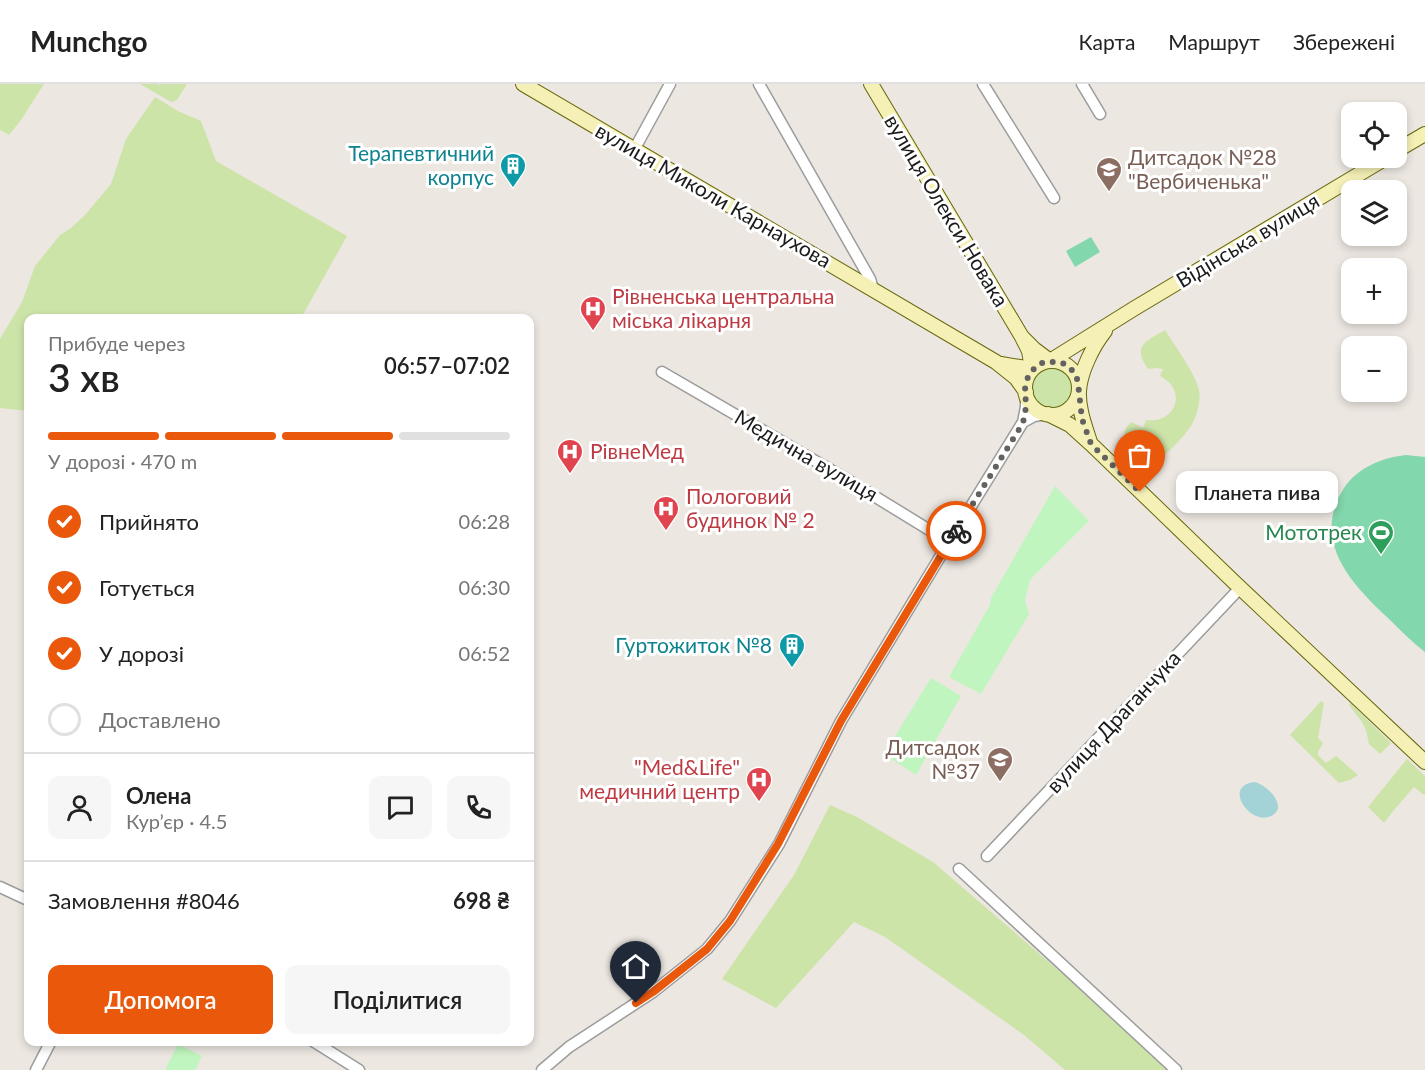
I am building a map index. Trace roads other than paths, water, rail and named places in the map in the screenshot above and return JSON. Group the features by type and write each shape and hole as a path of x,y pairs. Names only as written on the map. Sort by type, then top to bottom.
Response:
{"main road":[{"name":"вулиця Миколи Карнаухова","path":"523,84 996,362 1016,378 1026,392"},
{"name":"вулиця Олекси Новака","path":"871,84 1022,337 1029,351 1032,369"},
{"path":"1407,145 1425,134"},
{"name":"Відінська вулиця","path":"1050,361 1369,168"},
{"name":"Відінська вулиця","path":"1079,391 1086,361 1110,324"},
{"name":"вулиця Олекси Новака","path":"1022,337 1034,350 1050,361"},
{"path":"1091,444 1082,419 1076,375 1065,364 1058,362 1050,361 1032,369 1026,380 1026,392 1028,399 1036,409 1070,425 1091,444 1425,762"},
{"name":"вулиця Миколи Карнаухова","path":"996,362 1032,369"},
{"path":"1048,414 1057,414 1072,406 1079,391"}],"street":[{"path":"634,150 670,84"},
{"path":"759,84 870,279 873,289"},
{"path":"983,84 1054,198"},
{"path":"1082,84 1100,114"},
{"name":"Медична вулиця","path":"662,372 843,477 949,542"},
{"path":"542,1070 569,1047 653,992 707,949 730,921 778,844 841,721 1023,423 1026,392"},
{"path":"1023,423 1034,416 1048,414"},
{"name":"вулиця Драганчука","path":"987,856 1240,588"},
{"path":"958,869 1176,1070"},
{"path":"0,887 24,898"},
{"path":"36,1070 48,1046"},
{"path":"321,1046 359,1070"}],"water":[{"path":"1254,782 1266,788 1275,798 1278,809 1275,814 1268,817 1253,815 1242,803 1240,790 1245,785"}],"place":[{"name":"Терапевтичний корпус","path":"513,189"},
{"name":"Дитсадок №28 \"Вербиченька\"","path":"1109,193"},
{"name":"Рівненська центральна міська лікарня","path":"593,332"},
{"name":"РівнеМед","path":"570,475"},
{"name":"Планета пива","path":"1140,492"},
{"name":"Пологовий будинок № 2","path":"666,532"},
{"name":"Мототрек","path":"1381,556"},
{"name":"Гуртожиток №8","path":"792,669"},
{"name":"Дитсадок №37","path":"1000,783"},
{"name":"\"Med&Life\" медичний центр","path":"759,803"}]}
